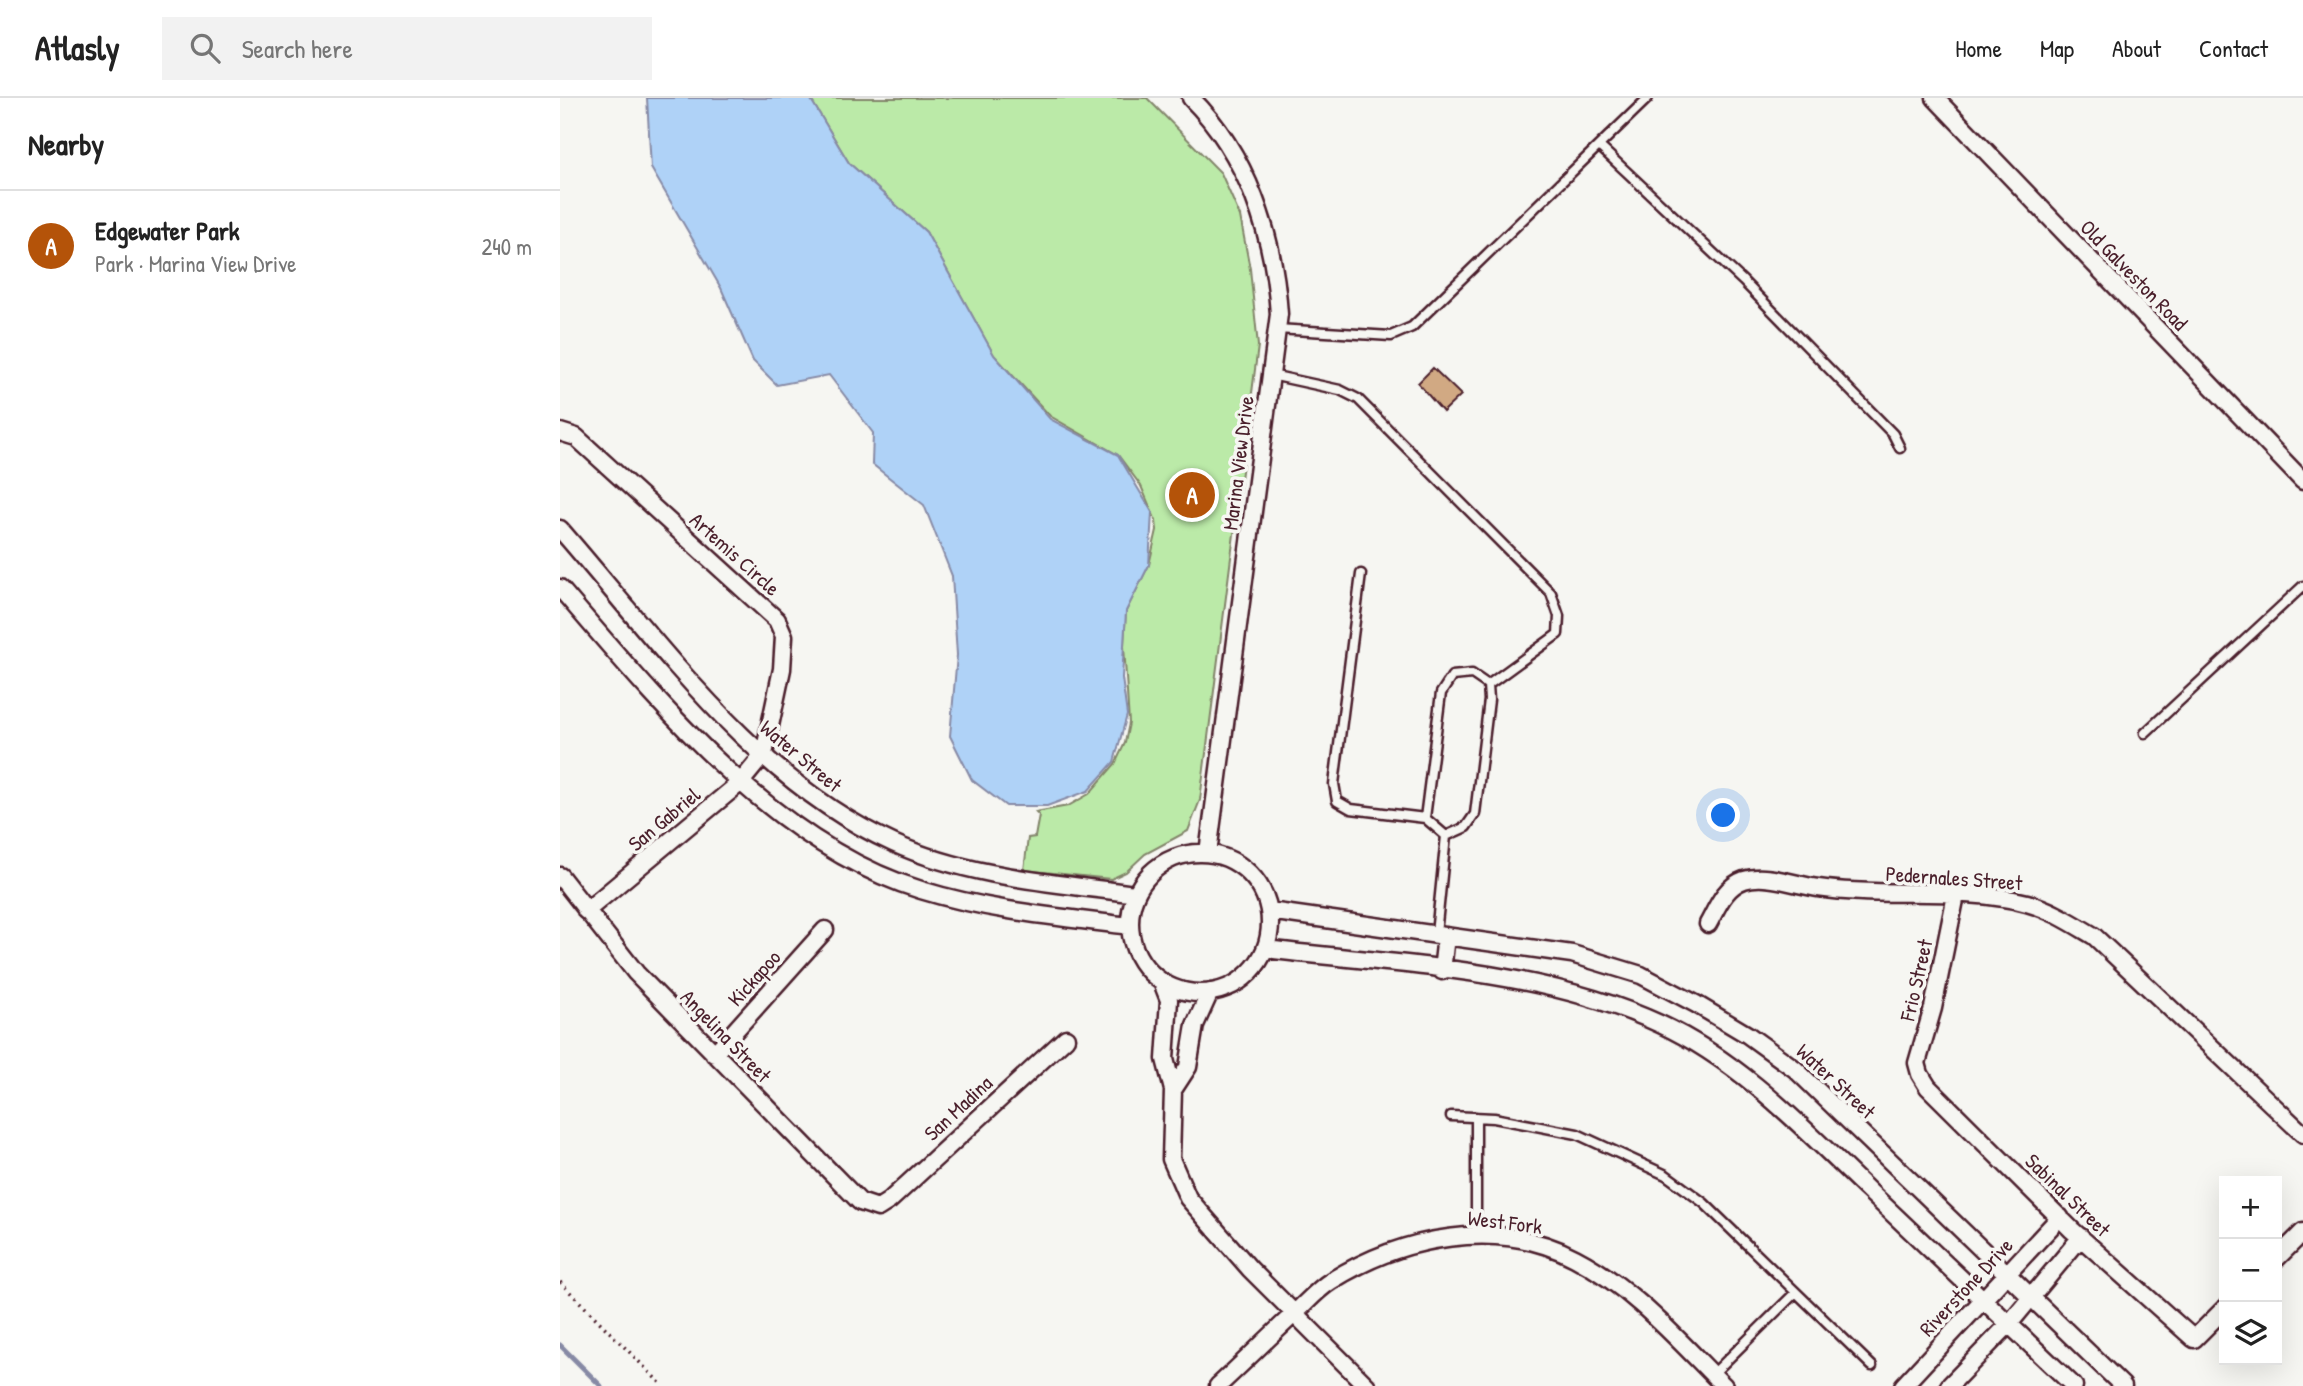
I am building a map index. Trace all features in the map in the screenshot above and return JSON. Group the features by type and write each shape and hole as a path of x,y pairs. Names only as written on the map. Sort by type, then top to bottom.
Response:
{"street":[{"name":"Marina View Drive","path":"1191,98 1226,141 1254,198 1273,263 1279,314 1208,853"},
{"name":"Old Galveston Road","path":"1935,98 2303,481"},
{"name":"Artemis Circle","path":"560,432 576,437 777,620 784,636 782,669 764,754"},
{"name":"Water Street","path":"560,529 724,717 801,789 845,818 894,844 1011,877 1136,894"},
{"path":"560,588 638,679 741,782 805,834 863,867 918,890 1020,913 1130,926"},
{"name":"San Gabriel","path":"586,911 741,782 764,754"},
{"path":"1208,853 1241,866 1264,894 1269,911 1270,930 1265,949 1243,978 1210,992 1185,991 1162,982 1145,967 1134,947 1130,926 1136,894 1148,876 1165,862 1186,854 1208,853"},
{"name":"Angelina Street","path":"560,876 636,973 860,1202 878,1208"},
{"name":"Pedernales Street","path":"1708,925 1728,889 1745,880 1767,879 1819,888 1956,895 2025,902 2058,914 2094,936 2303,1134"},
{"name":"Frio Street","path":"1920,1074 1917,1063 1933,1008 1956,895"},
{"name":"Water Street","path":"1269,911 1572,954 1641,975 1748,1035 1795,1069 2123,1386"},
{"name":"Kickapoo","path":"714,1054 825,930"},
{"path":"1441,935 1442,971"},
{"path":"1265,949 1520,980 1601,1001 1660,1024 1702,1047 1801,1126 2074,1386"},
{"path":"1162,982 1168,1000 1165,1059 1173,1090 1171,1159 1188,1198 1250,1269 1367,1386"},
{"path":"1173,1090 1188,1067 1195,1025 1210,992"},
{"name":"San Madina","path":"878,1208 889,1201 1066,1038"},
{"name":"Sabinal Street","path":"1920,1074 1928,1087 2060,1217 2194,1339 2219,1314"},
{"name":"Riverstone Drive","path":"1903,1386 2060,1217"},
{"path":"2282,1253 2303,1232"},
{"name":"West Fork","path":"1218,1386 1329,1282 1379,1255 1430,1239 1476,1236 1529,1242 1574,1257 1615,1284 1648,1311 1718,1380"},
{"path":"1949,1386 2009,1324 2081,1237"}],"lane":[{"path":"1277,329 1391,336 1412,327 1648,98"},
{"path":"1599,146 1743,281 1893,434 1900,448"},
{"path":"1271,375 1340,390 1358,399 1551,593 1559,616 1558,634 1488,685"},
{"path":"1361,574 1334,784 1337,801 1351,809 1424,818 1446,836"},
{"path":"2145,733 2303,586"},
{"path":"1424,818 1441,693 1452,676 1472,674 1488,685"},
{"path":"1446,836 1466,827 1475,814 1489,699 1488,685"},
{"path":"1441,935 1446,836"},
{"path":"1451,1116 1536,1124 1577,1134 1624,1153 1666,1175 1704,1203 1872,1366"},
{"path":"1476,1117 1476,1236"},
{"path":"1718,1380 1795,1293"}],"path":[{"path":"560,1282 663,1386"}],"green space":[{"path":"810,98 1147,98 1221,173 1240,216 1250,269 1258,346 1200,800 1188,831 1145,854 1126,872 1111,879 1024,870 1028,838 1035,837 1039,815 1036,812 1068,806 1089,794 1115,764 1125,743 1129,723 1124,646 1126,611 1149,565 1157,530 1156,521 1141,486 1118,455 1050,416 994,355 926,232 849,163"}],"water":[{"path":"647,98 810,98 849,163 926,232 994,355 1050,419 1118,455 1152,512 1149,565 1126,611 1122,678 1127,715 1114,762 1088,791 1047,806 1006,806 972,780 950,736 957,655 952,576 924,505 872,464 873,433 829,375 777,385 753,361 721,288 651,168"}],"building":[{"path":"1433,368 1461,395 1443,412 1418,383"}],"waterway":[{"path":"560,1345 601,1386"}],"place":[{"name":"Edgewater Park","path":"1192,495"}]}
